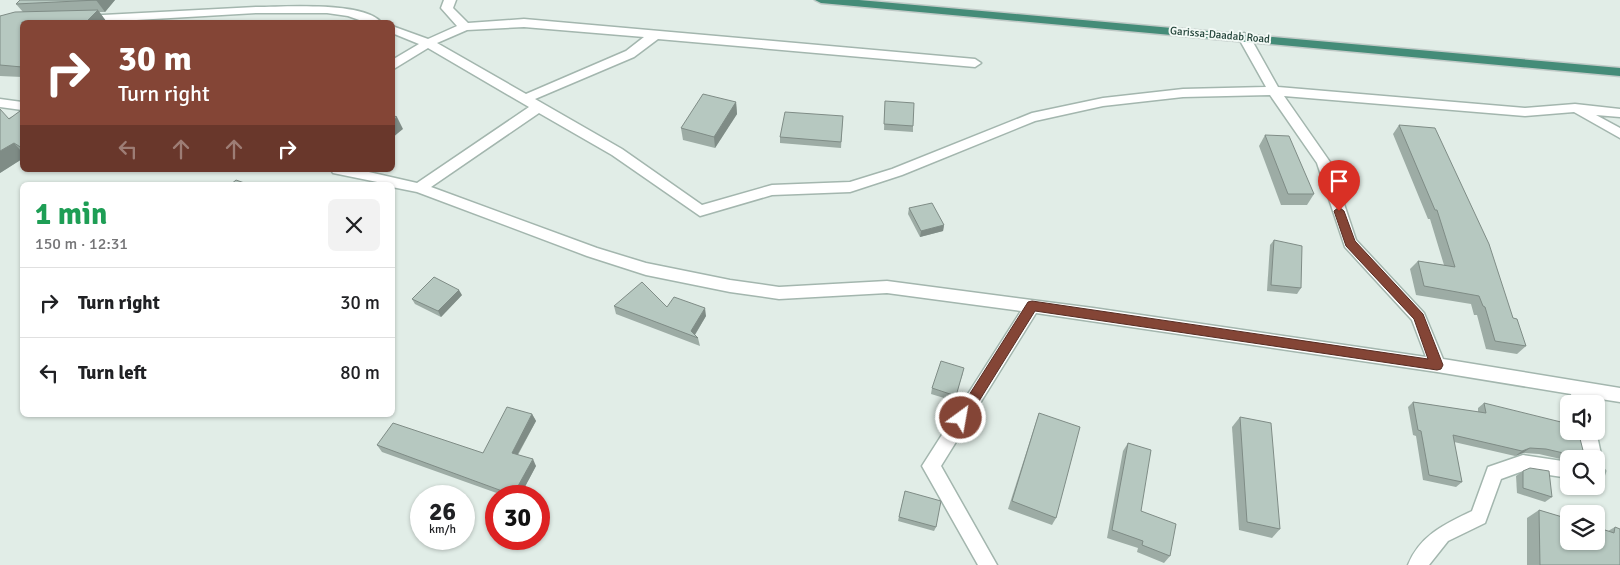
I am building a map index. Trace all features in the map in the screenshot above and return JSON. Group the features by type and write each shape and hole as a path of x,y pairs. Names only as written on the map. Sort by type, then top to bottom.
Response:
{"highway":[{"name":"Garissa-Daadab Road","path":"821,0 1620,72"}],"street":[{"path":"450,0 447,8 465,27"},
{"path":"74,20 256,10 318,10 350,13 370,20"},
{"path":"395,64 428,42 465,27 524,23 975,63"},
{"path":"395,30 428,42 616,152 700,211 772,190 850,187 906,169 1032,117 1102,102 1183,93 1274,92 1524,112 1575,108 1620,113"},
{"path":"525,99 630,54 656,34"},
{"path":"1244,37 1274,92 1323,162 1350,243 1419,317 1437,365"},
{"path":"0,103 20,106"},
{"path":"419,188 538,107"},
{"path":"1575,108 1620,134"},
{"path":"347,172 392,182"},
{"path":"395,183 419,188 592,252 646,269 730,286 778,293 887,287 1032,306 1437,365 1574,395"},
{"path":"988,565 931,466 1032,306"},
{"path":"1605,395 1620,395"},
{"path":"1417,565 1442,535 1479,517 1494,473 1523,463 1560,469"}],"building":[{"path":"20,0 97,0 16,4"},
{"path":"98,10 88,20 20,20 20,67 0,65 0,16 15,12"},
{"path":"703,94 736,102 714,137 681,128"},
{"path":"885,101 914,103 913,126 884,124"},
{"path":"0,109 9,119 20,111 20,147 14,143 0,151"},
{"path":"785,112 843,116 841,142 780,137"},
{"path":"1399,125 1435,128 1489,244 1513,318 1517,319 1526,346 1495,341 1485,307 1479,296 1424,286 1418,261 1455,267 1437,210 1435,210"},
{"path":"1265,135 1289,136 1314,194 1288,194"},
{"path":"932,203 944,225 921,231 909,208"},
{"path":"1274,240 1302,246 1301,288 1271,285"},
{"path":"434,277 459,290 438,311 412,299"},
{"path":"642,282 667,307 674,297 705,308 691,331 698,338 614,306"},
{"path":"941,361 964,368 956,396 932,388"},
{"path":"1413,402 1486,413 1484,403 1560,422 1560,440 1580,440 1583,450 1560,450 1560,452 1530,448 1522,451 1453,435 1462,482 1429,475 1421,431 1418,430"},
{"path":"507,407 532,414 512,453 533,459 519,485 486,485 377,445 393,423 483,453"},
{"path":"1039,413 1080,427 1056,518 1012,501"},
{"path":"1240,417 1271,423 1280,529 1247,522"},
{"path":"1128,443 1151,450 1141,511 1176,524 1170,556 1142,545 1143,541 1112,530"},
{"path":"1530,468 1549,471 1552,497 1523,488 1523,471"},
{"path":"905,491 941,501 936,527 899,517"},
{"path":"1539,510 1560,516 1560,550 1605,550 1605,530 1614,533 1615,527 1620,529 1620,565 1540,565"}],"route":[{"path":"961,418 1032,306 1437,365 1419,317 1350,243 1339,211"}]}
